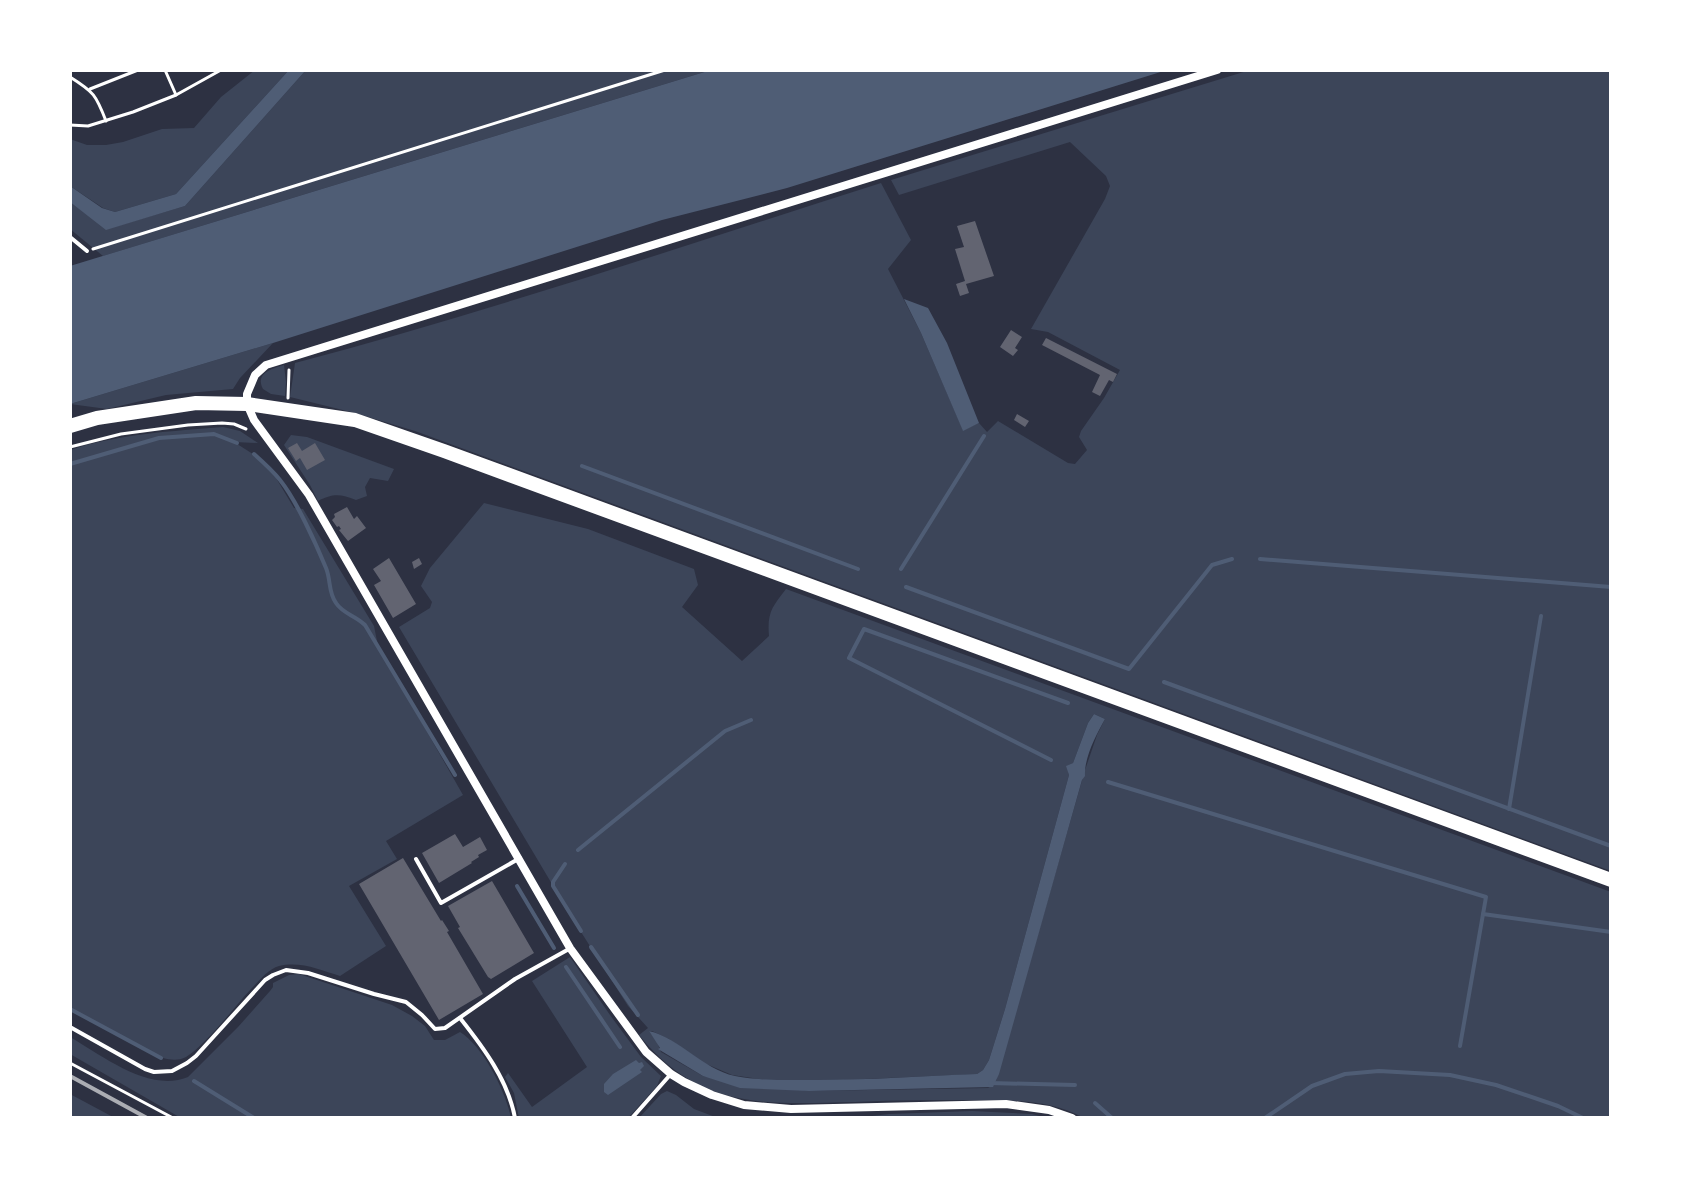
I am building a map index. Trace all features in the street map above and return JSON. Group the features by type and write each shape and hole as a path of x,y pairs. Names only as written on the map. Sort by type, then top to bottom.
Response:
{"main road":[{"path":"70,426 97,418 196,403 247,404 355,420 1611,880"}],"street":[{"path":"1072,1118 1049,1110 1006,1104 791,1109 744,1105 712,1095 671,1074 646,1052 570,948 309,495 254,420 247,404 247,394 251,381 266,365 1217,70"}],"lane":[{"path":"70,237 87,251"},
{"path":"416,859 441,903 520,858"},
{"path":"70,1027 145,1069 172,1071 196,1056 265,980 286,970 308,973 406,1002 435,1029 445,1028 515,979 570,948"},
{"path":"460,1018 486,1052 500,1077 515,1118"},
{"path":"632,1118 671,1074"}],"path":[{"path":"90,89 138,70"},
{"path":"165,70 176,95"},
{"path":"70,125 88,126 106,121 176,95 221,70"},
{"path":"87,251 665,70"},
{"path":"70,77 90,89 106,121"},
{"path":"70,447 121,434 222,423 245,428 257,438 268,438"},
{"path":"70,1063 173,1118"}],"shaded area":[{"path":"255,70 289,70 176,194 115,212 103,208 70,186 70,139 87,145 106,145 162,129 194,128 221,97"},
{"path":"289,70 306,70 185,206 106,230 70,202 70,186 102,208 115,212 176,194"},
{"path":"306,70 711,70 103,256 70,229 70,202 107,229 185,206"},
{"path":"711,70 1167,70 787,188 662,220 70,404 70,266"},
{"path":"1250,70 1611,70 1611,871 415,431 290,397 295,363 516,300 881,183 911,240 888,269 921,333 963,430 979,423 987,432 998,421 1068,463 1075,464 1087,450 1079,437 1081,431 1120,370 1048,332 1031,329 1105,199 1110,186 1106,176 1070,142 899,195 891,180"},
{"path":"904,299 928,308 947,343 979,423 963,431"},
{"path":"273,343 233,389 166,395 107,409 70,404"},
{"path":"284,365 285,396 263,389 263,375"},
{"path":"223,427 240,431 258,443 234,442 259,458 276,478 294,508 303,509 374,626 378,646 463,795 386,841 397,859 349,886 386,946 340,976 303,965 287,965 267,972 194,1051 172,1060 70,1009 70,450 126,437"},
{"path":"291,435 307,437 394,469 388,481 370,478 365,487 367,496 356,500 333,496 318,501 284,445"},
{"path":"484,503 588,529 694,569 698,585 682,607 742,661 769,636 772,611 786,589 1611,892 1611,1118 1084,1118 1046,1104 1019,1101 765,1102 711,1090 686,1078 662,1060 639,1035 648,1028 628,1006 574,921 399,627 430,608 432,602 421,586 430,568","holes":["1094,714 1105,719 1085,770 995,1084 988,1088 809,1091 703,1076 661,1052 649,1031 669,1039 704,1063 732,1075 766,1080 977,1074 983,1070 1005,1009 1069,775 1067,766 1073,763"]},
{"path":"1094,714 1105,719 1089,754 993,1087 809,1091 740,1088 703,1076 658,1049 649,1031 671,1040 723,1072 765,1079 876,1079 977,1074 983,1070 1005,1009 1069,775 1066,766 1073,763"},
{"path":"570,957 641,1057 661,1076 657,1086 628,1118 519,1118 514,1093 505,1077 508,1073 532,1107 587,1067 532,981"},
{"path":"299,974 392,1005 425,1026 434,1040 445,1040 460,1032 477,1048 492,1070 511,1118 181,1118 70,1054 70,1037 142,1076 173,1081 188,1077 238,1027 270,991 273,983"},
{"path":"636,1060 644,1066 640,1070 642,1072 608,1095 604,1092 604,1084 613,1074"},
{"path":"667,1091 694,1109 718,1118 639,1118"},
{"path":"70,1094 113,1117 115,1118 70,1118"},
{"path":"972,1111 1032,1114 1047,1118 855,1118 889,1114"}],"building":[{"path":"975,221 994,276 966,284 969,293 960,296 956,284 965,281 955,249 964,247 957,226"},
{"path":"1011,330 1022,337 1013,356 1000,347"},
{"path":"1046,338 1117,374 1113,382 1109,380 1100,396 1092,392 1100,375 1042,345"},
{"path":"1017,414 1029,421 1025,427 1014,420"},
{"path":"297,443 302,451 315,443 325,460 307,470 300,458 296,461 288,448"},
{"path":"347,507 354,519 357,516 366,528 348,541 332,520 334,514"},
{"path":"389,558 416,604 393,618 374,585 381,581 373,569"},
{"path":"419,558 422,564 414,569 412,562"},
{"path":"455,834 463,847 480,837 487,850 439,883 422,853"},
{"path":"403,858 449,931 483,994 439,1020 359,884"},
{"path":"492,881 534,953 491,979 458,928 448,906"}],"waterway":[{"path":"70,464 159,438 214,434 237,443"},
{"path":"901,569 984,436"},
{"path":"254,454 280,480 299,510 326,568 336,603 365,625 455,775"},
{"path":"582,466 858,569"},
{"path":"906,587 1129,669 1212,565 1232,559"},
{"path":"1260,559 1611,587"},
{"path":"1509,809 1541,616"},
{"path":"1051,760 849,658 864,629 1068,703"},
{"path":"1164,682 1611,846"},
{"path":"578,850 725,731 751,720"},
{"path":"1108,782 1486,897 1460,1046"},
{"path":"565,864 553,886 581,931"},
{"path":"517,886 554,948"},
{"path":"1483,914 1611,932"},
{"path":"591,947 638,1015"},
{"path":"566,967 620,1047"},
{"path":"70,1009 161,1058"},
{"path":"1265,1118 1312,1086 1345,1074 1379,1071 1450,1075 1496,1085 1583,1118"},
{"path":"194,1081 254,1118"},
{"path":"990,1083 1075,1085"},
{"path":"1095,1103 1112,1118"}],"railway":[{"path":"70,1076 147,1118"}]}
